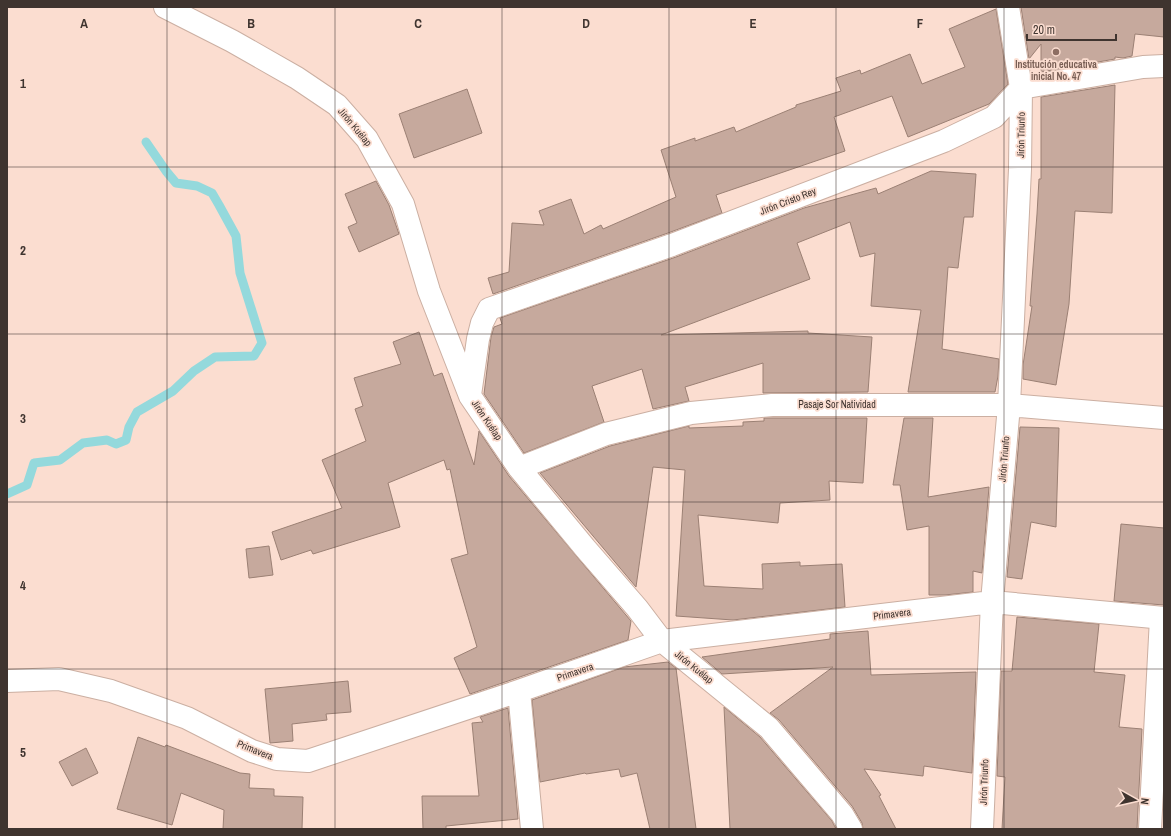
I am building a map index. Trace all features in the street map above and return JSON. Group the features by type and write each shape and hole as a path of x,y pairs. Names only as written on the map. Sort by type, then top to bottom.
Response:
{"street":[{"name":"Jirón Kuélap","path":"165,7 232,41 297,78 336,105 368,139 403,204 429,291 470,396 519,468 637,608 662,641 768,728 842,814 851,829"},
{"name":"Jirón Triunfo","path":"982,829 992,602 1009,405 1020,177 1022,88 1008,7"},
{"path":"1022,88 1143,67 1164,66"},
{"name":"Jirón Cristo Rey","path":"470,396 478,339 482,323 489,309 672,245 944,141 994,117 1022,88"},
{"name":"Pasaje Sor Natividad","path":"519,468 606,434 691,413 772,405 1009,405 1164,418"},
{"name":"Primavera","path":"7,681 59,679 112,691 187,718 252,751 277,759 308,761 519,691 662,641 992,602 1162,618"},
{"path":"1150,829 1162,618"},
{"path":"519,691 532,829"}],"building":[{"path":"1021,7 1164,7 1164,37 1135,34 1132,56 1123,58 1115,57 1115,59 1041,72 1041,44 1029,59"},
{"path":"996,9 1008,84 989,104 908,137 892,96 834,117 845,151 716,195 722,213 493,294 488,278 509,272 512,223 544,225 539,211 571,199 584,234 601,225 603,229 676,197 661,150 695,138 695,141 734,127 736,132 796,107 796,105 841,91 836,78 860,70 861,74 910,54 922,84 965,67 949,29"},
{"path":"1115,85 1112,213 1075,211 1069,304 1056,385 1023,379 1023,365 1032,306 1030,306 1039,179 1041,179 1041,97"},
{"path":"467,89 482,133 414,158 399,114"},
{"path":"931,171 976,174 973,217 964,217 958,268 948,267 942,349 999,359 995,392 908,392 921,310 871,306 875,253 860,257 850,222 797,243 810,279 661,335 808,331 808,333 872,337 868,392 763,393 763,363 685,387 689,401 653,409 642,369 592,386 604,422 524,453 484,394 491,337 494,327 502,324 500,318 676,257 804,208 876,188 878,194"},
{"path":"376,181 389,205 399,234 359,252 348,227 357,223 345,194"},
{"path":"419,332 434,376 442,373 474,465 479,431 509,476 631,621 628,640 470,694 454,658 477,647 451,559 468,554 450,469 447,470 444,460 388,483 400,527 313,554 311,550 281,560 272,532 342,508 322,460 366,441 355,409 363,406 354,378 401,364 393,342"},
{"path":"764,418 867,418 863,483 829,481 830,500 780,503 778,523 698,515 704,586 763,589 762,564 800,562 800,566 842,564 845,607 733,620 676,616 685,470 653,467 636,587 540,473 610,446 689,426 689,428 743,426 743,422 764,421"},
{"path":"904,418 933,418 928,497 989,487 982,573 973,571 973,592 929,595 929,526 907,530 900,485 893,485"},
{"path":"1020,427 1059,428 1056,527 1031,522 1022,579 1007,577"},
{"path":"1121,524 1164,528 1164,605 1114,601"},
{"path":"269,546 273,575 249,578 246,549"},
{"path":"1017,617 1099,624 1094,672 1125,675 1119,727 1142,729 1137,829 1002,829 1005,777 997,776 1001,671 1012,671"},
{"path":"868,631 871,675 976,672 972,773 924,766 923,776 864,769 881,795 879,796 896,829 863,829 862,823 852,806 779,720 770,713 833,667 722,674 702,657 830,639 830,634"},
{"path":"668,662 676,668 696,829 650,829 637,773 621,777 619,769 585,773 540,782 532,700 624,667"},
{"path":"348,681 351,712 326,714 327,720 292,724 293,741 270,743 265,689"},
{"path":"724,707 760,737 832,821 836,829 730,829"},
{"path":"508,708 518,819 446,826 446,829 423,829 422,796 479,796 472,723 483,722 480,717"},
{"path":"138,737 165,747 166,745 240,773 250,774 249,788 274,789 274,796 303,797 302,829 223,829 224,810 181,793 172,825 117,809"},
{"path":"86,748 98,773 72,786 59,762"}],"waterway":[{"path":"7,494 27,485 34,463 60,460 83,443 107,440 116,444 126,440 129,427 137,412 173,391 194,371 215,357 254,356 262,343 240,273 236,236 219,205 212,193 197,186 176,183 146,142"}],"place":[{"name":"Institución educativa inicial No. 47","path":"1056,52"}]}
